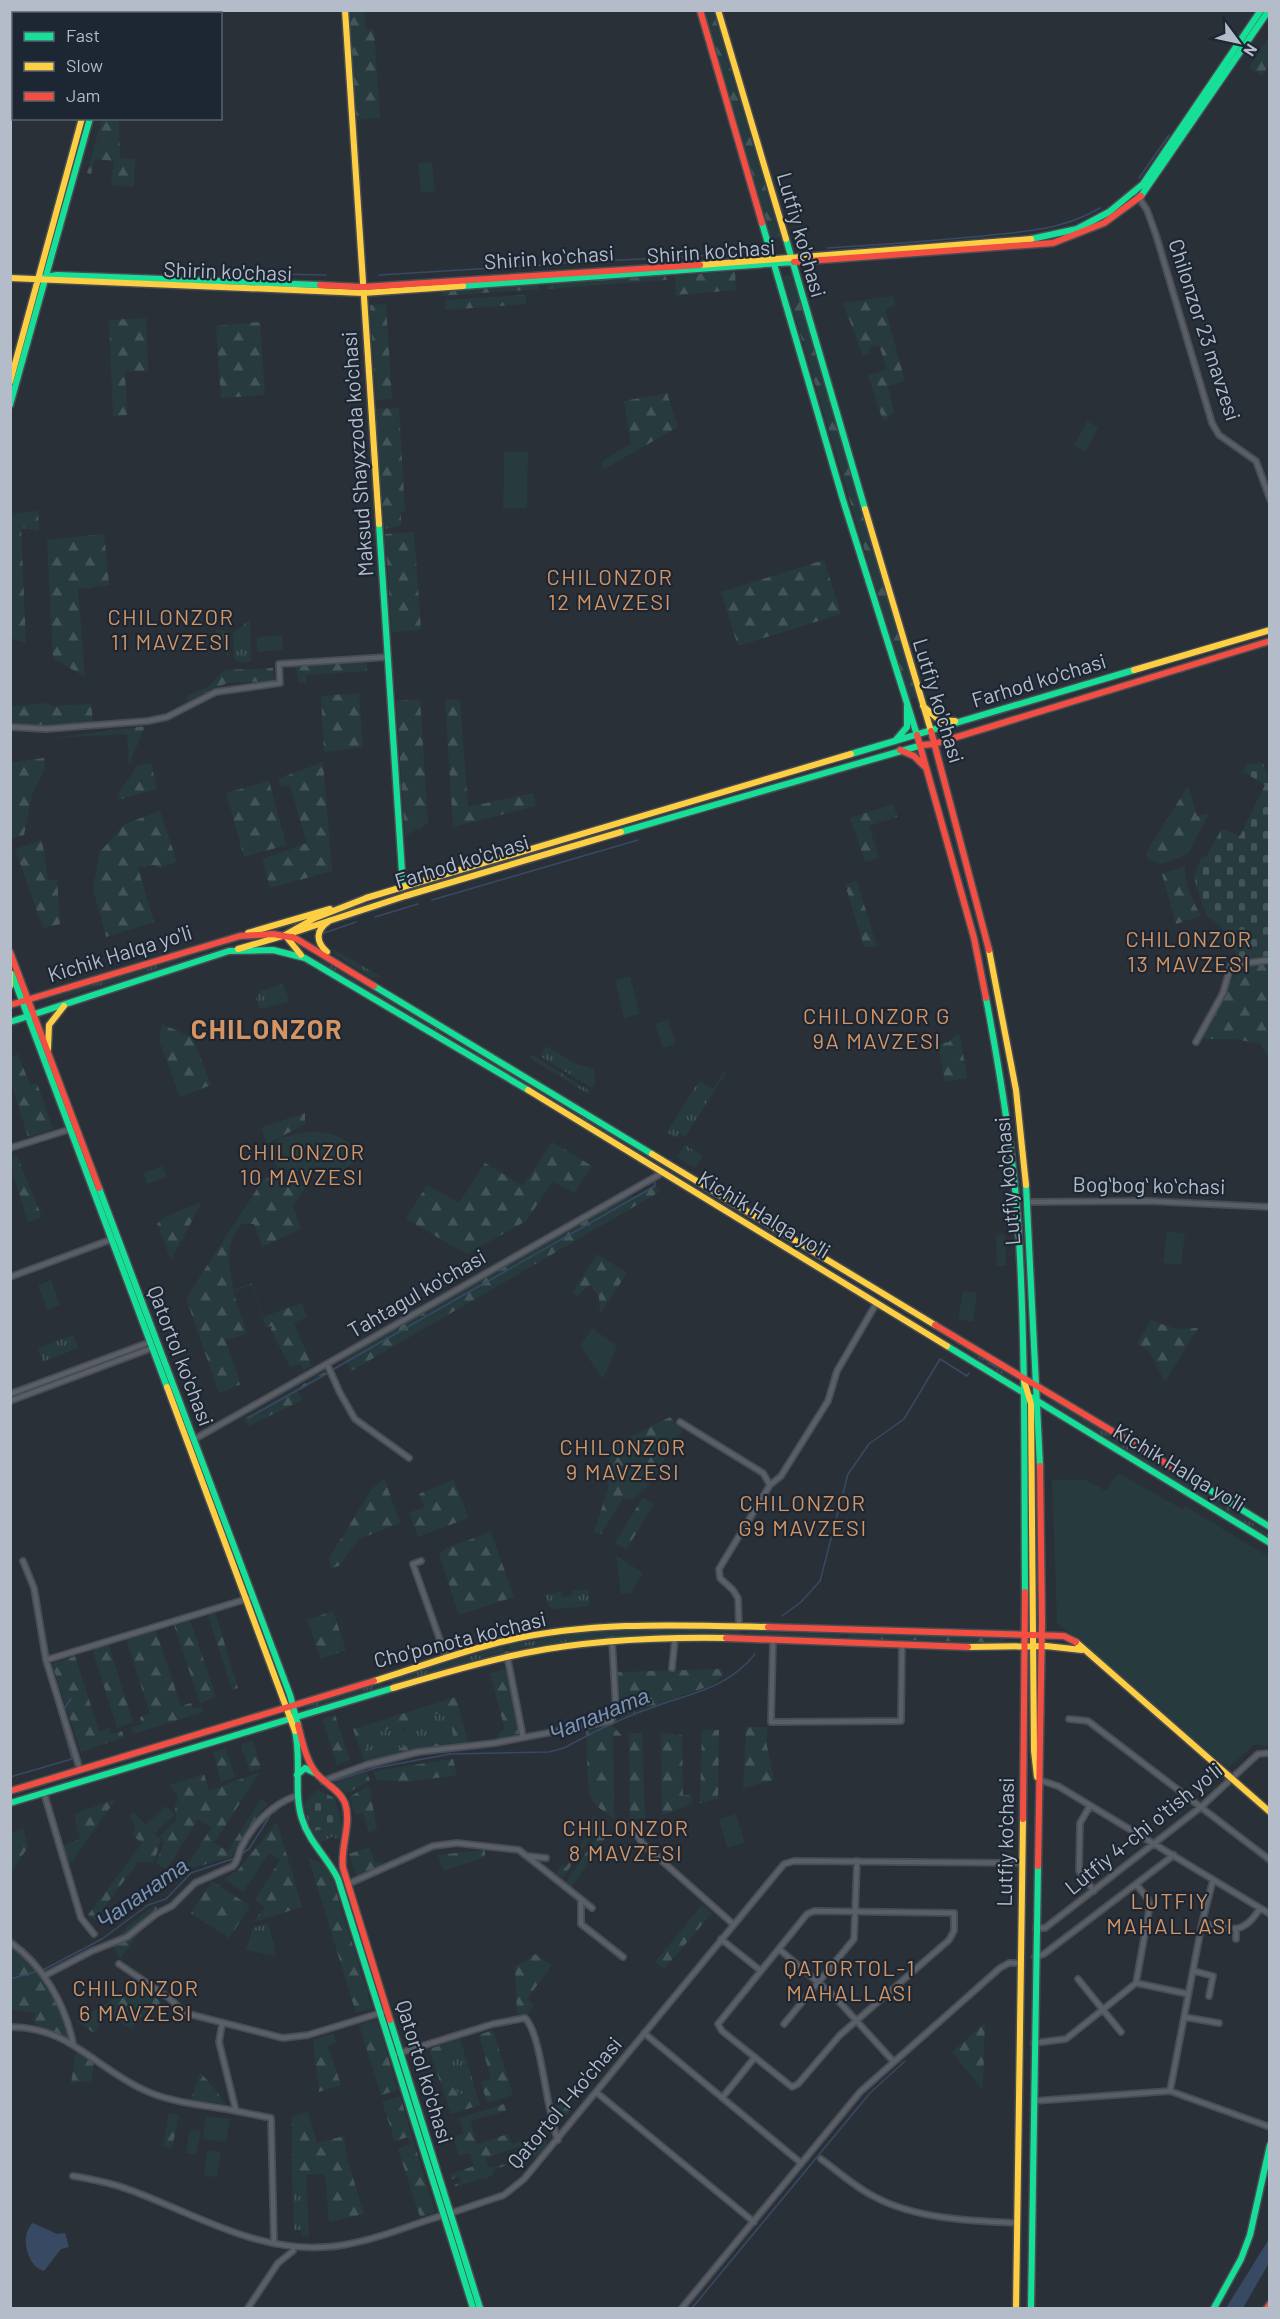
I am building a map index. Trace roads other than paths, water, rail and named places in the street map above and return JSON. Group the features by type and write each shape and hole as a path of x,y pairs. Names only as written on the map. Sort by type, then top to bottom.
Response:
{"main road":[{"name":"Maksud Shayxzoda ko'chasi","path":"345,10 405,896"},
{"name":"Lutfiy ko'chasi","path":"700,10 850,523 920,743 971,924 1001,1076 1018,1222 1020,1375 1026,1391 1025,1648 1016,2308"},
{"name":"Lutfiy ko'chasi","path":"718,10 931,731 983,922 1013,1075 1028,1202 1039,1418 1042,1634 1038,1648 1031,2308"},
{"name":"Shirin ko'chasi","path":"1137,195 1261,10"},
{"name":"Shirin ko'chasi","path":"10,278 363,290 1046,244 1092,230 1156,178 1269,10"},
{"path":"10,382 44,278 82,120"},
{"path":"10,405 89,120"},
{"name":"Farhod ko'chasi","path":"282,923 1269,630"},
{"name":"Farhod ko'chasi","path":"285,934 405,896 920,743 934,744 1269,641"},
{"path":"1227,642 1226,648 1230,653"},
{"path":"1209,647 1213,652 1212,658"},
{"path":"892,743 907,727 907,706"},
{"path":"923,706 931,715 946,722 973,718"},
{"path":"895,751 909,753 927,769"},
{"path":"646,816 649,825"},
{"path":"305,958 293,948 285,934 303,922 341,910 369,897"},
{"path":"329,921 318,930 319,944 364,980"},
{"path":"971,924 983,922"},
{"name":"Kichik Halqa yo'li","path":"10,1005 282,923"},
{"name":"Kichik Halqa yo'li","path":"240,936 285,934 310,946 924,1319 1037,1384 1269,1527"},
{"name":"Kichik Halqa yo'li","path":"10,1022 285,934"},
{"path":"143,978 199,958 201,952 196,949"},
{"name":"Kichik Halqa yo'li","path":"229,951 277,951 305,958 1012,1387 1026,1391 1030,1397 1269,1543"},
{"name":"Qatortol ko'chasi","path":"10,952 31,1015 290,1705 298,1749 296,1796 306,1832 322,1851 338,1879 384,2012"},
{"path":"317,965 316,958 322,957 364,980"},
{"path":"10,972 10,986"},
{"name":"Qatortol ko'chasi","path":"10,972 26,1000"},
{"path":"48,1049 49,1021 71,1001"},
{"name":"Qatortol ko'chasi","path":"31,1015 48,1049 74,1128"},
{"path":"550,1105 557,1102 556,1095"},
{"path":"1018,1222 1029,1221"},
{"path":"918,1329 925,1328 924,1319"},
{"path":"1012,1387 1019,1382 1020,1375"},
{"path":"1026,1391 1037,1384"},
{"name":"Lutfiy ko'chasi","path":"1030,1397 1034,1634 1038,1648"},
{"path":"1039,1418 1049,1408"},
{"name":"Cho'ponota ko'chasi","path":"10,1791 505,1641 621,1625 741,1626 1064,1636 1086,1652 1269,1812"},
{"path":"741,1626 743,1640"},
{"path":"844,1629 844,1642"},
{"name":"Cho'ponota ko'chasi","path":"10,1803 507,1655 612,1640 675,1638 1025,1648 1069,1646 1086,1652"},
{"path":"505,1641 507,1655"},
{"path":"384,1676 388,1689"},
{"name":"Qatortol ko'chasi","path":"293,1718 316,1773 340,1795 346,1806 347,1822 340,1844 340,1857 384,2012 468,2281 474,2308"},
{"path":"179,1739 185,1744 184,1751"},
{"path":"296,1776 305,1768 316,1773"},
{"path":"1022,1820 1030,1815 1037,1820"},
{"path":"322,1851 332,1851 340,1844"},
{"path":"1214,2308 1241,2259 1250,2235 1269,2145"},
{"path":"1017,2226 1025,2234 1032,2228"},
{"path":"1017,2268 1024,2263 1032,2268"},
{"name":"Qatortol ko'chasi","path":"468,2281 480,2308"},
{"path":"1267,2308 1269,2304"}],"street":[{"name":"Chilonzor 23 mavzesi","path":"1137,195 1156,235 1212,423 1219,435 1256,461 1269,499"},
{"path":"10,727 46,729 148,721 167,717 216,692 280,683 279,664 388,657"},
{"path":"1196,1042 1223,993 1230,965 1269,960"},
{"path":"10,1148 74,1128"},
{"name":"Tahtagul ko'chasi","path":"191,1441 662,1173"},
{"name":"Bogʻbogʻ koʻchasi","path":"1028,1202 1148,1202 1269,1207"},
{"path":"10,1277 115,1238"},
{"path":"741,1626 738,1598 720,1578 718,1569 770,1485 777,1481 828,1401 837,1371 876,1304"},
{"path":"10,1394 154,1343"},
{"path":"10,1401 154,1343"},
{"path":"327,1364 355,1419 409,1458"},
{"path":"680,1422 777,1481"},
{"path":"763,1473 770,1485"},
{"path":"23,1561 34,1588 46,1660 80,1770"},
{"path":"421,1561 413,1564 446,1657"},
{"path":"46,1660 250,1598"},
{"path":"672,1668 675,1638"},
{"path":"323,1780 366,1765 418,1752 523,1737 611,1721 616,1710 612,1640"},
{"path":"773,1641 771,1722 901,1720 902,1644"},
{"path":"507,1655 523,1737"},
{"path":"1069,1719 1088,1721 1269,1860"},
{"name":"Lutfiy 4-chi o'tish yo'li","path":"1036,1928 1045,1928 1094,1892 1201,1807 1233,1780 1258,1754 1269,1753"},
{"path":"1038,1780 1050,1782 1269,1914"},
{"path":"44,1793 81,1918 94,1934"},
{"path":"42,1972 136,1932 156,1914 172,1906 195,1883 221,1873 237,1862 240,1850 272,1808 281,1801 296,1796"},
{"path":"1090,1806 1080,1823 1079,1871 1094,1892"},
{"path":"631,1826 643,1844 733,1924"},
{"path":"348,1884 421,1849 440,1844 457,1843 509,1848 525,1856 592,1908"},
{"name":"Lutfiy 4-chi o'tish yo'li","path":"1035,1957 1044,1954 1174,1855"},
{"path":"525,1856 546,1858"},
{"path":"784,2024 854,1939 857,1861"},
{"name":"Qatortol 1-ko'chasi","path":"72,2176 128,2188 221,2228 292,2246 339,2245 447,2214 511,2191 558,2140 733,1924 786,1863 857,1861 1022,1863"},
{"path":"1170,2091 1202,1923 1213,1880"},
{"path":"1034,2043 1066,2039 1104,2011 1136,1983 1150,1905 1136,1884"},
{"path":"581,1900 581,1924 623,1957"},
{"path":"1202,1923 1236,1929 1248,1924 1260,1908"},
{"path":"855,1912 954,1913 954,1928 949,1940 828,2046 794,2086 790,2086 722,2031 718,2024 809,1913 855,1912"},
{"path":"1236,1929 1236,1939"},
{"path":"721,1939 761,1971"},
{"path":"10,1942 26,1953 42,1972 63,2009 73,2043"},
{"path":"779,1949 819,1981 893,2061"},
{"path":"682,2308 860,2092 999,1968 1009,1963 1021,1963"},
{"path":"119,1964 169,1998 185,2013 222,2024 290,2037 384,2012"},
{"path":"1194,1971 1213,1976 1209,1996"},
{"path":"1078,1979 1121,2032"},
{"path":"1136,1983 1188,1994"},
{"path":"1184,2017 1219,2023"},
{"path":"397,2054 493,2024 526,2018 536,2046 558,2140"},
{"path":"222,2024 219,2042 236,2111"},
{"path":"10,2027 45,2031 73,2043 143,2090 171,2099 271,2118 274,2243"},
{"path":"644,2033 801,2163"},
{"path":"722,2098 755,2057"},
{"path":"1034,2101 1170,2091 1269,2127"},
{"path":"596,2092 754,2222"},
{"path":"821,2159 871,2195 891,2204 942,2216 1017,2226"},
{"path":"248,2308 278,2263 293,2251 292,2246"}],"water":[{"path":"33,2223 57,2234 65,2233 69,2247 61,2249 44,2271 33,2263 27,2250 26,2235"},
{"path":"1269,2239 1269,2263 1243,2308 1226,2308"}],"waterway":[{"path":"1139,178 1169,135"},
{"path":"827,248 945,240 1029,231 1072,221 1100,208"},
{"path":"727,254 757,251"},
{"path":"564,263 718,255"},
{"path":"379,275 544,265"},
{"path":"227,273 326,275"},
{"path":"432,900 638,840"},
{"path":"375,917 418,904"},
{"path":"324,933 356,922"},
{"path":"332,1370 655,1186 655,1182"},
{"name":"Чапаната","path":"782,1616 801,1602 820,1581 848,1474 869,1444 904,1419 940,1359 967,1376 969,1373"},
{"name":"Чапаната","path":"988,1363 998,1368"},
{"path":"248,1418 328,1373"},
{"name":"Чапаната","path":"335,1781 375,1768 450,1754 549,1752 564,1748 629,1716 720,1683 744,1666 755,1654"},
{"path":"63,1710 71,1699"},
{"path":"10,1777 72,1759 59,1713"},
{"name":"Чапаната","path":"239,1855 249,1849 271,1814 276,1811"},
{"name":"Чапаната","path":"43,1970 102,1939 148,1905 166,1899 191,1873 235,1858"},
{"name":"Чапаната","path":"10,1979 38,1971"},
{"path":"692,2308 870,2093 905,2061"}],"district":[{"name":"CHILONZOR 12 MAVZESI","path":"610,590"},
{"name":"CHILONZOR 11 MAVZESI","path":"171,630"},
{"name":"CHILONZOR 13 MAVZESI","path":"1189,952"},
{"name":"CHILONZOR G 9A MAVZESI","path":"877,1028"},
{"name":"CHILONZOR","path":"267,1030"},
{"name":"CHILONZOR 10 MAVZESI","path":"302,1164"},
{"name":"CHILONZOR 9 MAVZESI","path":"623,1460"},
{"name":"CHILONZOR G9 MAVZESI","path":"803,1516"},
{"name":"CHILONZOR 8 MAVZESI","path":"626,1841"},
{"name":"LUTFIY MAHALLASI","path":"1170,1914"},
{"name":"QATORTOL-1 MAHALLASI","path":"850,1980"},
{"name":"CHILONZOR 6 MAVZESI","path":"136,2000"}]}
